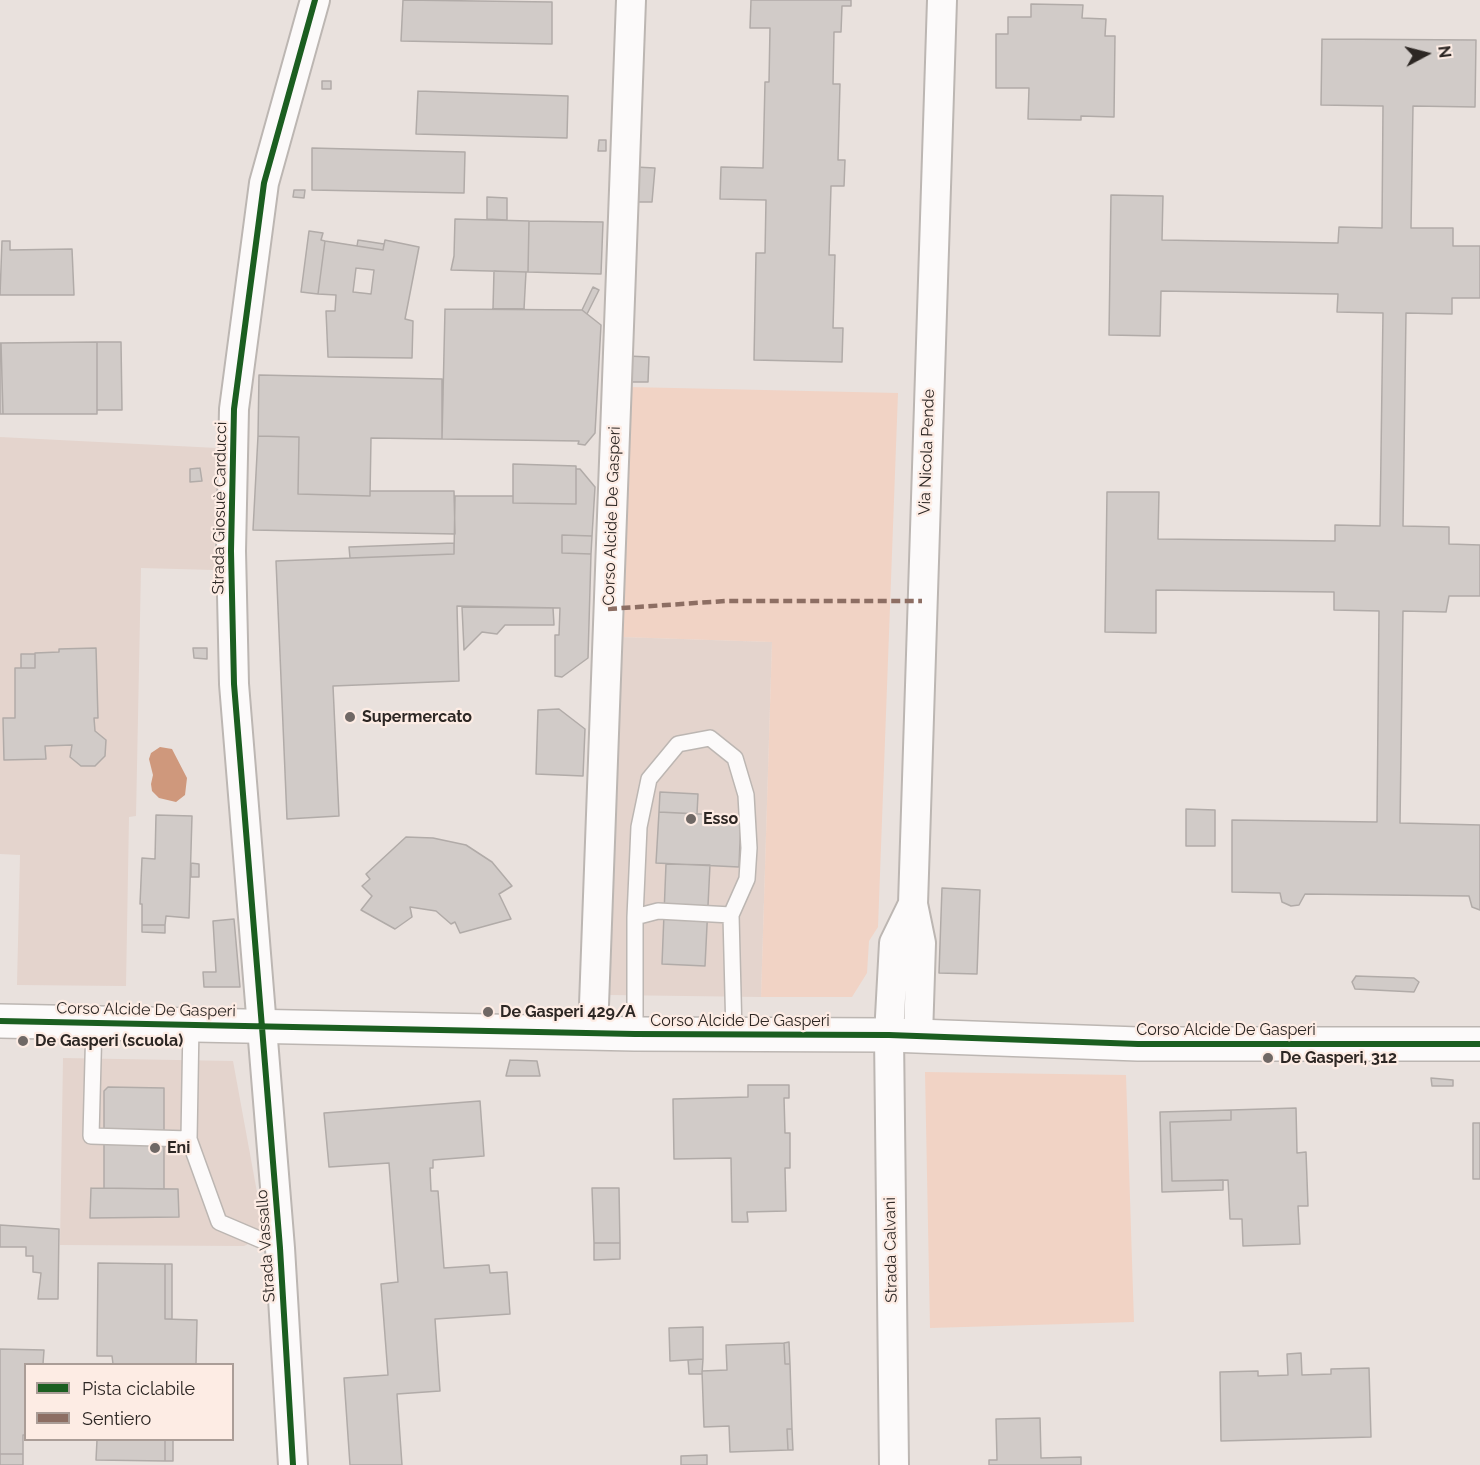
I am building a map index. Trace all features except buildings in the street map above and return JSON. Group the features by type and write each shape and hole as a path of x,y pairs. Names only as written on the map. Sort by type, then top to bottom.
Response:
{"street":[{"name":"Strada Giosuè Carducci","path":"263,1025 234,684 231,550 234,409 264,183 315,0"},
{"name":"Corso Alcide De Gasperi","path":"593,1032 631,0"},
{"name":"Via Nicola Pende","path":"903,1036 921,943 913,903 942,0"},
{"name":"Corso Alcide De Gasperi","path":"0,1021 635,1034 903,1036 1138,1044 1480,1044"},
{"name":"Strada Vassallo","path":"263,1025 293,1465"},
{"name":"Strada Calvani","path":"894,1465 903,1036"}],"lane":[{"path":"635,1034 635,917 639,827 649,779 678,744 710,738 735,758 746,795 749,849 747,879 731,915 734,1034"},
{"path":"635,917 658,911 731,915"},
{"path":"94,1022 91,1136 189,1139"},
{"path":"191,1024 189,1139 219,1222 280,1248"}],"shaded area":[{"path":"629,387 898,393 878,927 869,941 867,973 852,997 761,997 772,642 621,637"},
{"path":"0,437 217,448 214,570 141,568 136,816 129,817 126,986 17,985 20,855 0,854"},
{"name":"Esso","path":"621,637 772,642 761,997 610,995"},
{"path":"160,747 172,749 187,778 185,795 176,802 159,798 152,791 153,775 149,759 151,753"},
{"name":"Eni","path":"63,1058 233,1061 265,1236 244,1246 60,1245"},
{"path":"925,1072 1126,1075 1134,1322 930,1328"}],"marked path":[{"path":"608,609 725,601 922,601"}],"cycle path":[{"path":"293,1465 280,1248 234,684 231,551 234,409 264,183 315,0"},
{"path":"0,1021 635,1034 889,1035 1138,1044 1480,1044"}],"place":[{"name":"Supermercato","path":"350,717"},
{"name":"Esso","path":"691,819"},
{"name":"De Gasperi 429/A","path":"488,1012"},
{"name":"De Gasperi (scuola)","path":"23,1041"},
{"name":"De Gasperi, 312","path":"1268,1058"},
{"name":"Eni","path":"155,1148"}]}
